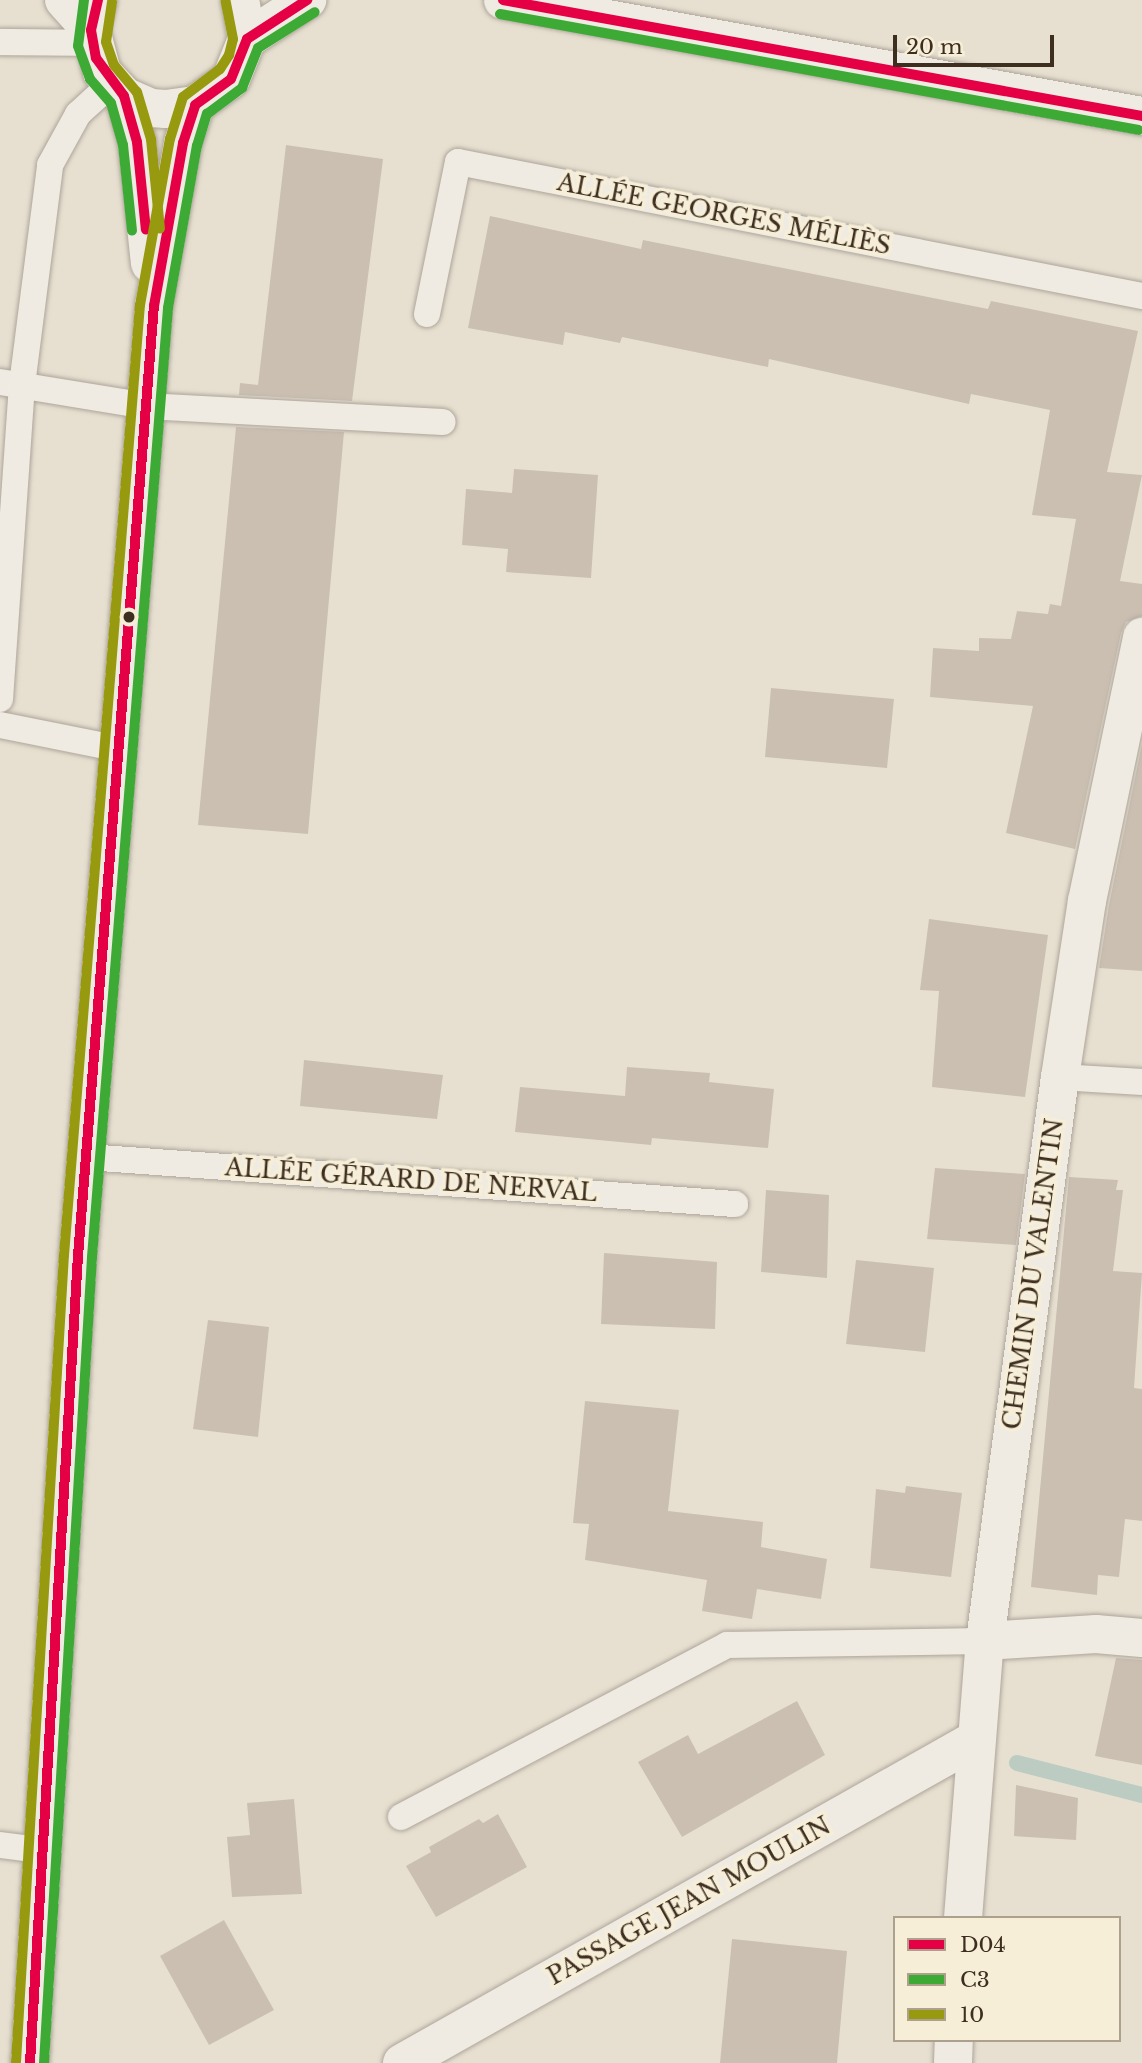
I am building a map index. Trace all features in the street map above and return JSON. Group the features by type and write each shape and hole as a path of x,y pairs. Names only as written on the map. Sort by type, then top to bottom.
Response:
{"street":[{"path":"64,0 94,24 137,142 154,306"},
{"path":"118,90 151,108 195,105 230,79 247,39 240,0"},
{"path":"247,39 307,0"},
{"path":"503,0 1142,116"},
{"path":"30,2063 40,1850 87,1157 154,306 183,143 195,105"},
{"name":"CHEMIN DU VALENTIN","path":"963,1916 975,1740 985,1641 1060,1077 1087,901 1142,636"},
{"path":"985,1641 1096,1634 1142,1638"},
{"name":"PASSAGE JEAN MOULIN","path":"402,2063 975,1740"},
{"path":"953,2063 954,2042"}],"lane":[{"path":"0,42 94,24"},
{"path":"0,699 11,384 50,165 78,114 118,90"},
{"name":"ALLÉE GEORGES MÉLIÈS","path":"427,314 458,162 1142,296"},
{"path":"11,384 146,406 443,422"},
{"path":"0,725 120,749"},
{"path":"1060,1077 1142,1082"},
{"name":"ALLÉE GÉRARD DE NERVAL","path":"87,1157 735,1204"},
{"path":"401,1818 727,1645 985,1641"},
{"path":"0,1845 40,1850"}],"building":[{"path":"286,145 383,159 352,401 239,395 240,383 258,385"},
{"path":"490,216 641,249 643,240 988,309 991,301 1138,331 1107,472 1142,475 1120,581 1142,584 1142,616 1126,622 1121,633 1075,849 1006,833 1033,706 930,697 933,648 979,651 979,638 1011,639 1017,611 1048,614 1050,604 1061,606 1076,519 1032,515 1050,410 971,394 969,404 769,359 768,367 622,337 620,343 565,332 563,345 468,328"},
{"path":"236,427 344,432 308,834 198,825"},
{"path":"514,469 598,475 591,578 506,572 508,549 462,545 466,489 512,493"},
{"path":"771,688 894,699 887,768 765,757"},
{"path":"1142,744 1142,971 1099,968 1109,905"},
{"path":"929,919 1048,935 1025,1097 932,1087 939,991 920,990"},
{"path":"304,1060 443,1075 437,1119 300,1106"},
{"path":"627,1067 710,1073 709,1082 774,1089 768,1148 652,1138 651,1145 515,1132 520,1087 625,1096"},
{"path":"935,1168 1025,1174 1016,1245 927,1239"},
{"path":"1069,1177 1118,1180 1116,1190 1123,1190 1113,1271 1142,1273 1134,1388 1142,1389 1142,1521 1125,1519 1119,1577 1098,1575 1097,1595 1031,1587"},
{"path":"766,1190 829,1195 827,1278 761,1272"},
{"path":"604,1253 717,1262 715,1329 601,1324"},
{"path":"856,1260 934,1268 925,1352 846,1344"},
{"path":"208,1320 269,1327 258,1437 193,1429"},
{"path":"585,1401 679,1410 668,1511 763,1522 761,1547 827,1559 821,1599 757,1589 752,1619 702,1611 707,1580 585,1560 589,1524 573,1523"},
{"path":"906,1486 962,1493 951,1577 870,1568 876,1489 905,1493"},
{"path":"1116,1658 1142,1660 1142,1765 1095,1756"},
{"path":"797,1701 825,1755 682,1837 638,1762 688,1735 698,1754"},
{"path":"1016,1785 1078,1798 1076,1840 1014,1836"},
{"path":"294,1799 302,1894 232,1897 227,1837 250,1835 247,1803"},
{"path":"498,1814 527,1867 436,1917 406,1866 431,1852 429,1847 479,1819 483,1823"},
{"path":"224,1920 274,2010 209,2045 160,1956"},
{"path":"732,1939 847,1951 837,2063 720,2063"}],"waterway":[{"path":"1017,1763 1142,1795"}],"transit line":[{"name":"C3","path":"84,0 78,46 90,79 111,103 123,145 132,231"},
{"name":"D04","path":"98,0 91,30 96,58 124,96"},
{"name":"D04","path":"247,39 307,0"},
{"name":"D04","path":"503,0 1142,116"},
{"name":"10","path":"112,2 106,42 114,65 137,92 151,139 160,229"},
{"name":"10","path":"16,2062 64,1255 140,305 170,139 183,97 220,69 229,55 233,39 226,2"},
{"name":"C3","path":"44,2063 92,1257 168,308 197,146 207,114 242,88 258,48 315,12"},
{"name":"C3","path":"500,14 1139,130"},
{"name":"D04","path":"195,105 231,79 247,39"},
{"name":"D04","path":"124,96 137,142 146,230"},
{"name":"D04","path":"30,2063 78,1256 154,306 183,143 195,105"}]}
